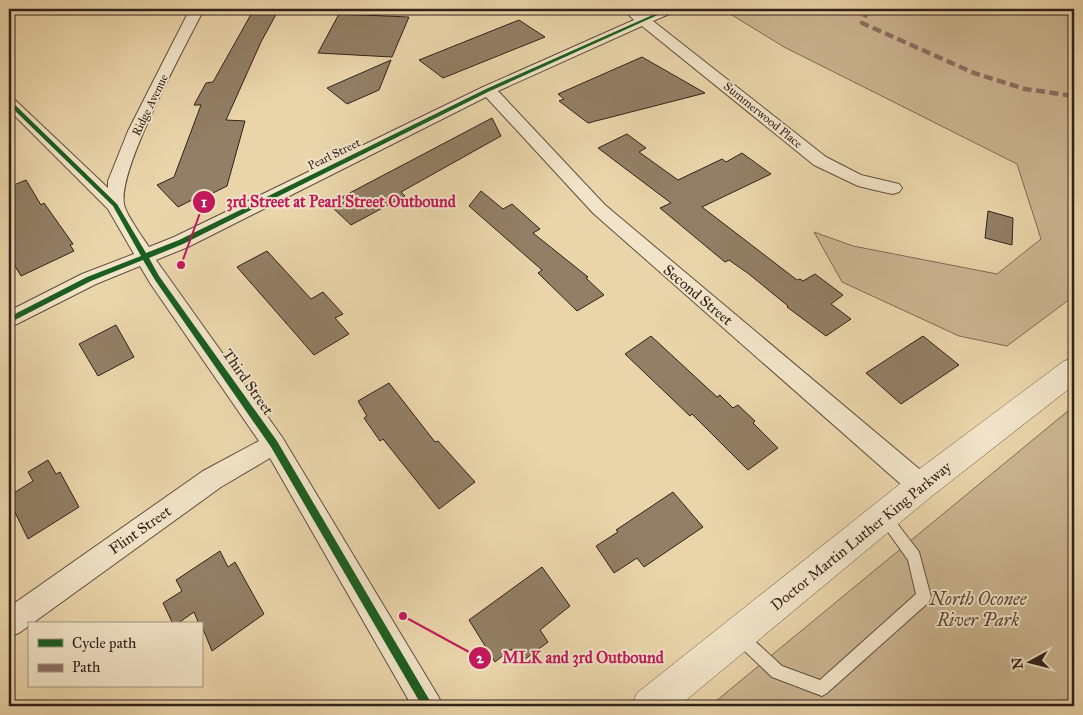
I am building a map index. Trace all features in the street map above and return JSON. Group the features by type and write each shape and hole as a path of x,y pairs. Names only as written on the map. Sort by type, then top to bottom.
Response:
{"street":[{"name":"Ridge Avenue","path":"115,205 117,181 136,131 197,9"},
{"name":"Summerwood Place","path":"629,9 820,161 838,172 859,181 876,186 894,188"},
{"name":"Pearl Street","path":"9,320 89,279 181,242 488,90 669,9"},
{"name":"Second Street","path":"488,90 599,209 921,486"},
{"name":"Third Street","path":"9,102 115,205 143,256 274,444 428,706"},
{"name":"Doctor Martin Luther King Parkway","path":"650,706 921,486 1074,369"},
{"name":"Flint Street","path":"9,623 212,479 274,444"}],"lane":[{"path":"738,635 777,672 822,688 924,596 914,557 884,516"}],"green space":[{"path":"722,9 1074,9 1074,296 1007,346 959,336 842,282 814,232 853,246 997,274 1041,239 1017,164 784,47"},
{"name":"North Oconee River Park","path":"1074,406 1074,706 710,706"}],"building":[{"path":"254,9 279,9 261,42 226,120 245,121 227,186 197,201 194,199 178,207 157,185 174,177 201,105 194,105 206,83 213,82"},
{"path":"339,14 409,17 392,57 318,53"},
{"path":"519,20 545,37 443,78 419,60"},
{"path":"642,57 705,93 588,123 559,101 564,99 558,94"},
{"path":"391,60 379,90 347,104 327,88"},
{"path":"492,118 501,136 401,192 405,196 351,225 333,208 346,201 342,197"},
{"path":"627,134 646,148 639,152 678,180 722,159 726,162 742,153 771,174 702,207 797,280 803,281 815,274 843,295 831,304 851,319 826,336 787,307 749,274 729,260 725,262 708,248 660,208 671,203 598,148"},
{"path":"26,180 41,205 44,203 73,244 70,245 74,251 21,276 9,256 9,187"},
{"path":"481,191 503,209 512,204 540,229 533,233 588,277 586,278 604,295 577,311 538,273 542,270 469,206"},
{"path":"988,211 1013,218 1012,245 985,238"},
{"path":"267,251 311,299 323,292 343,314 335,318 349,334 314,355 237,267"},
{"path":"116,325 134,357 98,376 79,344"},
{"path":"651,336 717,397 720,395 733,408 738,405 755,421 753,423 778,448 748,470 692,414 690,416 625,354"},
{"path":"923,336 959,365 901,404 866,373"},
{"path":"389,383 435,442 438,441 475,482 439,509 383,439 380,441 364,418 367,416 358,401"},
{"path":"48,460 56,474 60,472 79,507 28,539 9,500 9,496 33,481 28,472"},
{"path":"673,492 703,527 644,567 637,558 614,573 596,546 618,532 616,530"},
{"path":"220,551 228,567 235,562 264,614 212,651 202,622 198,622 194,612 180,622 172,622 163,603 182,591 176,580"},
{"path":"542,567 570,606 540,630 548,642 520,663 511,649 495,662 469,620"}],"marked path":[{"path":"868,9 862,23 974,73 1025,89 1074,96"}],"cycle path":[{"path":"9,320 89,279 181,242 488,90 669,9"},
{"path":"9,102 115,205 157,278 274,444 428,706"}],"place":[{"name":"3rd Street at Pearl Street Outbound","path":"181,265"},
{"name":"MLK and 3rd Outbound","path":"403,616"}]}
